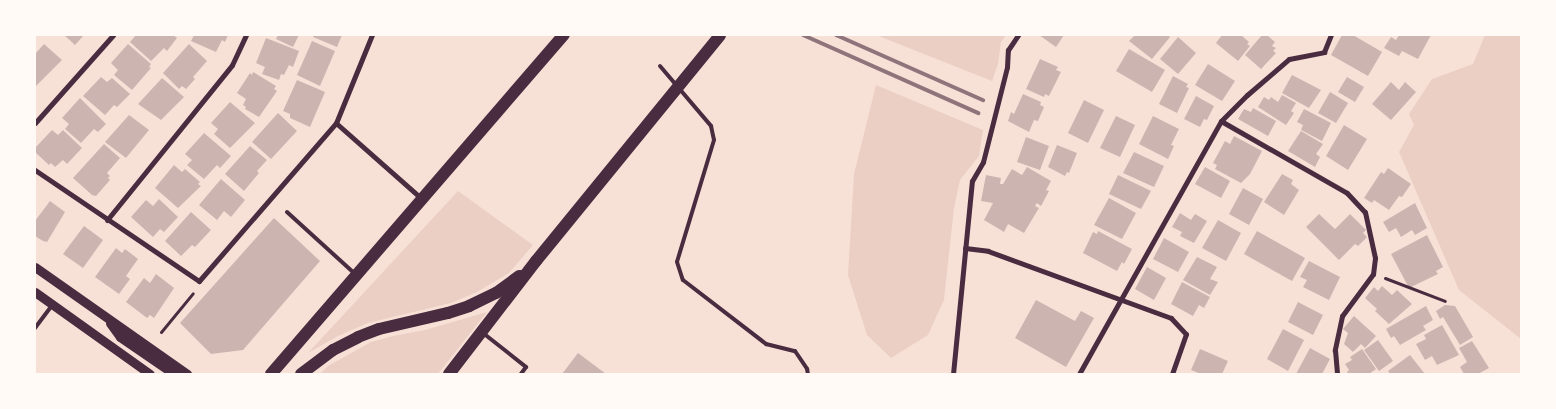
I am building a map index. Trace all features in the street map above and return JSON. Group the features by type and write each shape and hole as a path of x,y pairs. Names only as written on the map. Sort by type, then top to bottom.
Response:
{"main road":[{"path":"271,374 564,35"},
{"path":"449,374 567,223 720,35"},
{"path":"301,374 333,350 380,328 448,313 482,300 496,293 536,262"}],"street":[{"path":"35,123 113,35"},
{"path":"107,220 232,65 246,35"},
{"path":"35,170 199,281 336,123 372,35"},
{"path":"953,374 972,181 983,162 1007,67 1008,50 1018,35"},
{"path":"1079,374 1221,121 1247,95 1289,59 1324,52 1331,35"},
{"path":"1221,121 1347,193 1365,212 1375,258 1373,274 1342,316 1335,350 1337,374"},
{"path":"336,123 422,199"},
{"path":"965,248 988,251 1171,318 1186,334 1172,374"},
{"path":"35,267 187,374"},
{"path":"35,292 150,374"},
{"path":"106,317 120,337 174,374"}],"lane":[{"path":"660,66 711,126 714,140 677,262 682,280 766,344 795,351 807,369 808,374"},
{"path":"287,212 356,274"},
{"path":"35,328 53,304"},
{"path":"482,332 526,367 521,374"}],"path":[{"path":"1373,274 1445,301"},
{"path":"161,332 195,290 199,281"}],"shaded area":[{"path":"876,35 1006,35 1001,42 998,64 992,81"},
{"path":"1485,35 1521,35 1521,339 1459,290 1399,152 1414,125 1409,114 1432,79 1473,64"},
{"path":"876,85 983,130 979,156 960,180 954,208 944,300 928,335 891,358 867,335 848,275 854,174"},
{"path":"458,191 533,245 509,273 477,292 451,303 368,323 338,336 308,353"},
{"path":"487,312 438,374 320,374 328,366 371,342 425,330"}],"building":[{"path":"64,35 84,35 75,45"},
{"path":"136,35 173,35 177,38 167,51 164,48 151,61 130,42"},
{"path":"194,35 228,35 225,42 222,40 216,52 191,41"},
{"path":"278,35 299,35 293,47 276,39"},
{"path":"314,35 342,35 337,47 313,37"},
{"path":"1039,35 1064,35 1056,47"},
{"path":"1135,35 1168,35 1170,37 1152,59 1129,41"},
{"path":"1222,35 1241,35 1249,42 1247,44 1250,46 1238,61 1216,43"},
{"path":"1262,35 1267,35 1275,42 1272,46 1276,48 1273,51 1276,53 1261,69 1245,55"},
{"path":"1342,35 1353,35 1382,52 1368,76 1331,55"},
{"path":"1399,35 1431,35 1418,59 1402,51 1399,56 1384,48 1391,37 1396,40"},
{"path":"1178,37 1196,53 1178,74 1160,59"},
{"path":"266,38 299,51 293,67 289,65 284,75 281,74 279,80 262,74 265,67 256,63"},
{"path":"312,41 335,51 320,86 297,75"},
{"path":"44,44 62,60 35,87 35,54"},
{"path":"128,44 151,64 149,67 151,68 132,90 114,75 118,70 111,63"},
{"path":"189,44 207,61 193,77 195,79 186,89 182,86 179,89 163,73"},
{"path":"1129,49 1165,70 1152,92 1116,71"},
{"path":"1040,59 1058,67 1056,70 1061,72 1049,96 1045,94 1044,97 1026,89"},
{"path":"1208,64 1235,81 1222,101 1195,85"},
{"path":"253,72 276,86 274,89 277,91 259,117 245,109 246,107 243,105 246,99 237,93 250,73 252,75"},
{"path":"1292,75 1321,90 1309,108 1282,93"},
{"path":"1173,76 1188,84 1186,87 1189,88 1177,113 1159,104"},
{"path":"101,77 107,82 112,78 130,94 117,107 114,105 105,115 83,96"},
{"path":"1347,77 1364,87 1355,102 1338,92"},
{"path":"162,78 184,97 161,120 138,104"},
{"path":"297,80 325,92 310,127 290,118 290,114 283,111"},
{"path":"1391,82 1399,90 1405,82 1416,92 1391,120 1372,104"},
{"path":"1330,92 1348,103 1336,123 1318,113"},
{"path":"1023,94 1041,102 1040,105 1044,107 1038,121 1034,120 1029,132 1008,121 1011,112 1014,114"},
{"path":"1282,95 1296,103 1291,111 1294,113 1286,125 1258,107 1264,97 1269,100 1271,97 1278,102"},
{"path":"1196,96 1214,106 1207,120 1204,119 1200,127 1184,119"},
{"path":"80,98 106,124 98,132 94,129 81,143 65,129 69,124 62,118"},
{"path":"1084,100 1104,110 1088,143 1068,133"},
{"path":"230,102 255,123 230,148 214,134 218,129 211,123"},
{"path":"1253,108 1276,121 1268,136 1238,119 1244,109 1251,112"},
{"path":"1304,109 1331,123 1322,141 1301,130 1303,125 1297,122"},
{"path":"278,113 297,131 271,159 252,142"},
{"path":"129,115 149,130 126,158 105,142"},
{"path":"1116,116 1135,125 1120,157 1100,148"},
{"path":"1153,116 1179,129 1171,145 1174,146 1168,159 1139,144"},
{"path":"1344,125 1367,139 1348,170 1326,156"},
{"path":"52,130 58,135 63,130 82,148 67,164 63,160 55,167 51,163 49,165 35,152 35,148"},
{"path":"1301,131 1323,144 1316,154 1320,157 1315,167 1288,151"},
{"path":"204,133 231,156 220,168 217,165 204,179 187,165 192,160 185,154"},
{"path":"1234,136 1262,151 1250,174 1241,183 1215,169 1217,165 1213,163 1225,141 1230,144"},
{"path":"1026,137 1049,146 1040,170 1017,162"},
{"path":"104,144 120,158 107,173 110,176 108,178 110,180 96,196 92,195 73,178"},
{"path":"1057,145 1077,153 1069,173 1067,172 1065,176 1048,167"},
{"path":"250,146 267,160 244,191 225,174"},
{"path":"1134,152 1164,166 1154,187 1123,173"},
{"path":"174,165 182,172 185,169 200,182 198,184 201,186 178,208 155,188"},
{"path":"1027,167 1051,181 1046,190 1049,191 1041,206 1037,203 1035,206 1039,208 1024,233 1008,224 1004,232 984,220 993,203 981,201 986,175 1001,178 1000,184 1003,184 1012,169 1022,175"},
{"path":"1205,167 1230,181 1221,198 1195,184"},
{"path":"1388,168 1411,184 1402,197 1399,196 1389,210 1374,200 1372,203 1364,198 1381,172 1384,174"},
{"path":"1282,174 1293,180 1291,184 1299,190 1284,215 1264,202"},
{"path":"1118,175 1151,191 1141,209 1109,194"},
{"path":"221,179 245,200 231,217 224,211 217,220 199,205"},
{"path":"1243,188 1263,199 1249,225 1229,214"},
{"path":"1109,198 1136,213 1122,239 1094,225"},
{"path":"159,199 178,217 164,232 160,229 153,237 131,217 146,200 153,206"},
{"path":"50,201 65,212 47,242 35,236 35,221"},
{"path":"1415,203 1427,228 1415,235 1412,230 1401,237 1396,228 1389,232 1383,222"},
{"path":"191,212 211,230 195,247 192,245 181,256 165,241"},
{"path":"1180,213 1191,220 1195,214 1207,221 1194,243 1180,236 1182,232 1172,227"},
{"path":"1319,214 1335,229 1350,214 1366,230 1363,233 1367,237 1358,246 1355,244 1339,260 1306,227"},
{"path":"274,218 320,261 243,350 211,354 180,323"},
{"path":"1218,220 1241,233 1226,261 1202,248"},
{"path":"84,226 103,240 83,268 63,254"},
{"path":"1098,231 1132,249 1124,264 1122,262 1117,271 1083,253 1093,232 1097,234"},
{"path":"1257,231 1305,258 1292,281 1244,254"},
{"path":"1427,235 1443,267 1436,271 1438,274 1409,288 1391,254"},
{"path":"1164,238 1189,252 1178,272 1153,259"},
{"path":"116,248 122,253 125,249 138,259 126,276 130,279 119,294 95,277"},
{"path":"1197,257 1217,267 1210,279 1218,282 1210,295 1183,280"},
{"path":"1309,261 1340,277 1329,300 1303,287 1307,280 1300,277"},
{"path":"1147,267 1166,278 1154,300 1135,289"},
{"path":"156,274 174,288 154,318 150,315 147,318 126,302 144,278 150,283"},
{"path":"1182,282 1210,297 1204,308 1199,305 1193,316 1171,304"},
{"path":"1382,286 1392,295 1397,290 1412,304 1389,324 1365,298 1374,287 1378,291"},
{"path":"1036,300 1075,321 1081,311 1094,318 1066,367 1015,338"},
{"path":"1298,302 1323,315 1313,335 1288,322"},
{"path":"1445,305 1455,306 1473,337 1460,345 1443,317 1440,319 1436,311"},
{"path":"1426,306 1433,320 1423,326 1426,330 1400,345 1394,336 1391,338 1386,329"},
{"path":"1354,316 1376,336 1365,348 1361,344 1353,352 1344,344 1348,333 1343,329"},
{"path":"1442,325 1459,355 1437,365 1432,356 1425,360 1416,344 1426,339 1424,335"},
{"path":"1283,329 1304,340 1288,371 1267,359"},
{"path":"1378,340 1393,361 1379,371 1364,350"},
{"path":"1472,341 1489,368 1478,374 1464,374 1460,367 1467,362 1459,348"},
{"path":"1310,348 1330,359 1322,374 1296,374"},
{"path":"1200,349 1228,361 1222,374 1201,374 1191,370"},
{"path":"1362,349 1376,369 1369,374 1348,374 1349,370 1345,364 1352,360 1350,357"},
{"path":"578,353 606,374 562,374"},
{"path":"1410,355 1425,374 1390,374 1388,371"}],"railway":[{"path":"803,35 978,113"},
{"path":"836,35 983,100"}]}
